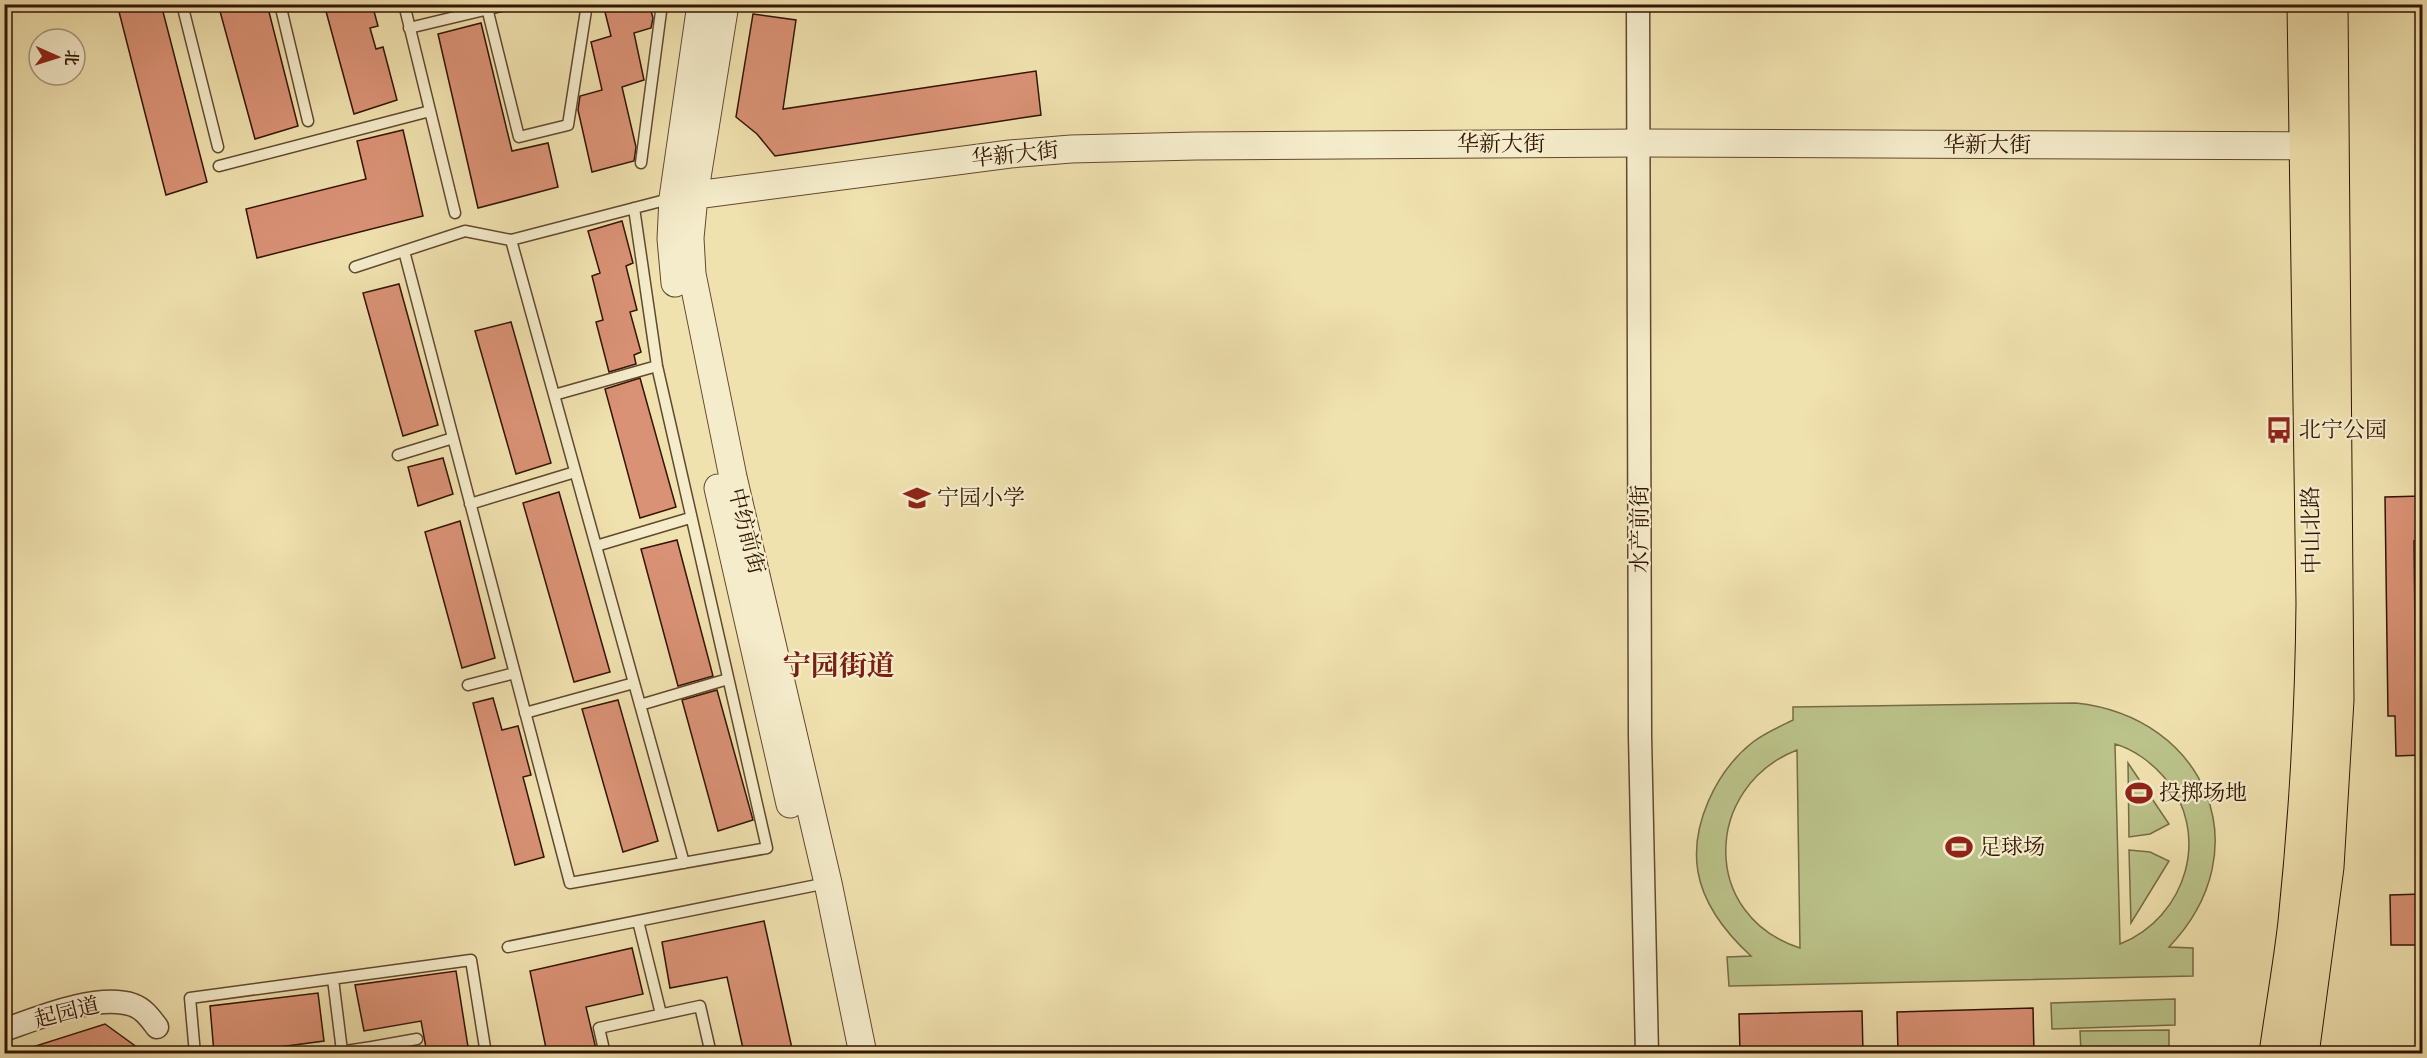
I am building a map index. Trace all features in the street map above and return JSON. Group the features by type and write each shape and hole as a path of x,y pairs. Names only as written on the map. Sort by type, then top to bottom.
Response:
{"main road":[{"name":"中山北路","path":"2302,1053 2327,867 2337,700 2335,337 2304,4"},
{"name":"中山北路","path":"2276,1053 2294,924 2307,788 2312,697 2318,146 2331,4"}],"street":[{"path":"684,197 701,4"},
{"name":"中纺前街","path":"725,4 684,197 691,262 699,315 819,885 863,1053"},
{"name":"水产前街","path":"1638,4 1640,736 1647,1053"},
{"name":"华新大街","path":"684,197 1010,154 1071,149 1640,143 2318,146"},
{"path":"819,885 846,1053"},
{"name":"起园道","path":"4,1030 86,1004 113,1002 134,1005 146,1012 156,1027"}],"lane":[{"path":"182,4 218,147"},
{"path":"280,4 308,121"},
{"path":"404,4 455,213"},
{"path":"410,28 487,7 509,4"},
{"path":"487,7 519,137 568,125 587,4"},
{"path":"641,163 662,4"},
{"path":"219,165 430,111"},
{"path":"355,267 465,231 511,240 684,197"},
{"path":"404,251 570,883 767,848 657,366 634,208"},
{"path":"511,240 684,863"},
{"path":"554,395 657,366"},
{"path":"398,454 453,438"},
{"path":"470,504 575,472"},
{"path":"596,546 690,518"},
{"path":"468,686 515,673"},
{"path":"640,705 728,680"},
{"path":"525,713 634,683"},
{"path":"508,947 819,885"},
{"path":"638,921 661,1014"},
{"path":"195,1053 190,998 471,960 486,1053"},
{"path":"333,979 342,1051"},
{"path":"605,1053 599,1028 700,1006 711,1053"},
{"path":"326,1053 372,1050 417,1039"}],"green space":[{"path":"2076,703 2121,714 2158,733 2187,761 2206,794 2215,831 2212,870 2197,909 2169,947 2193,948 2193,976 1729,986 1727,957 1751,956 1733,938 1705,896 1698,872 1697,854 1702,818 1717,784 1728,768 1753,742 1793,720 1793,707","holes":["2115,744 2141,757 2164,777 2179,799 2187,823 2189,847 2185,871 2176,894 2162,914 2143,931 2120,944","1797,750 1800,948 1767,932 1744,909 1730,881 1726,851 1730,820 1744,792 1766,768"]},
{"name":"投掷场地","path":"2128,763 2169,824 2150,834 2129,837"},
{"name":"投掷场地","path":"2129,850 2150,852 2169,861 2131,923"},
{"path":"2175,999 2175,1025 2052,1029 2051,1003"},
{"path":"2169,1030 2169,1053 2081,1053 2080,1031"}],"building":[{"path":"117,4 161,4 207,182 166,195"},
{"path":"218,4 267,4 298,126 255,139"},
{"path":"324,4 372,4 378,26 370,28 376,49 383,47 397,100 354,114"},
{"path":"603,4 649,4 653,18 651,28 634,33 644,80 622,87 636,147 634,161 592,172 578,110 580,96 602,90 591,42 611,36"},
{"path":"753,14 796,20 783,109 1036,71 1041,115 775,156 757,134 736,117"},
{"path":"481,23 512,151 548,143 558,187 478,208 438,34"},
{"path":"403,130 423,216 257,258 246,209 366,179 357,141"},
{"path":"622,221 633,263 626,266 637,310 630,312 641,352 634,355 636,364 609,372 596,322 603,320 592,276 600,273 588,231"},
{"path":"399,284 438,425 403,436 363,293"},
{"path":"511,322 551,463 516,474 475,331"},
{"path":"640,378 676,507 640,518 605,389"},
{"path":"443,458 453,494 418,506 408,467"},
{"path":"559,492 610,672 574,682 523,503"},
{"path":"2422,496 2422,540 2414,541 2416,716 2422,716 2422,755 2396,756 2395,716 2388,716 2385,497"},
{"path":"460,521 495,658 462,668 425,532"},
{"path":"677,540 713,676 678,686 641,549"},
{"path":"717,690 753,820 718,831 682,700"},
{"path":"493,698 502,730 518,726 531,775 523,777 544,857 515,865 473,703"},
{"path":"618,700 658,841 623,852 582,709"},
{"path":"2422,894 2422,945 2391,945 2390,895"},
{"path":"764,921 793,1053 744,1053 727,977 670,988 662,942"},
{"path":"632,948 643,994 586,1007 597,1053 547,1053 530,971"},
{"path":"456,971 469,1053 427,1053 421,1021 364,1031 355,985"},
{"path":"318,993 324,1041 257,1050 257,1053 214,1053 210,1006"},
{"path":"2033,1008 2034,1053 1898,1053 1897,1012"},
{"path":"1862,1011 1863,1053 1740,1053 1739,1014"},
{"path":"105,1024 145,1053 23,1053 23,1050"}],"place":[{"name":"北宁公园","path":"2279,430"},
{"name":"宁园小学","path":"917,498"},
{"name":"投掷场地","path":"2139,793"},
{"name":"足球场","path":"1959,847"}],"district":[{"name":"宁园街道","path":"839,666"}]}
